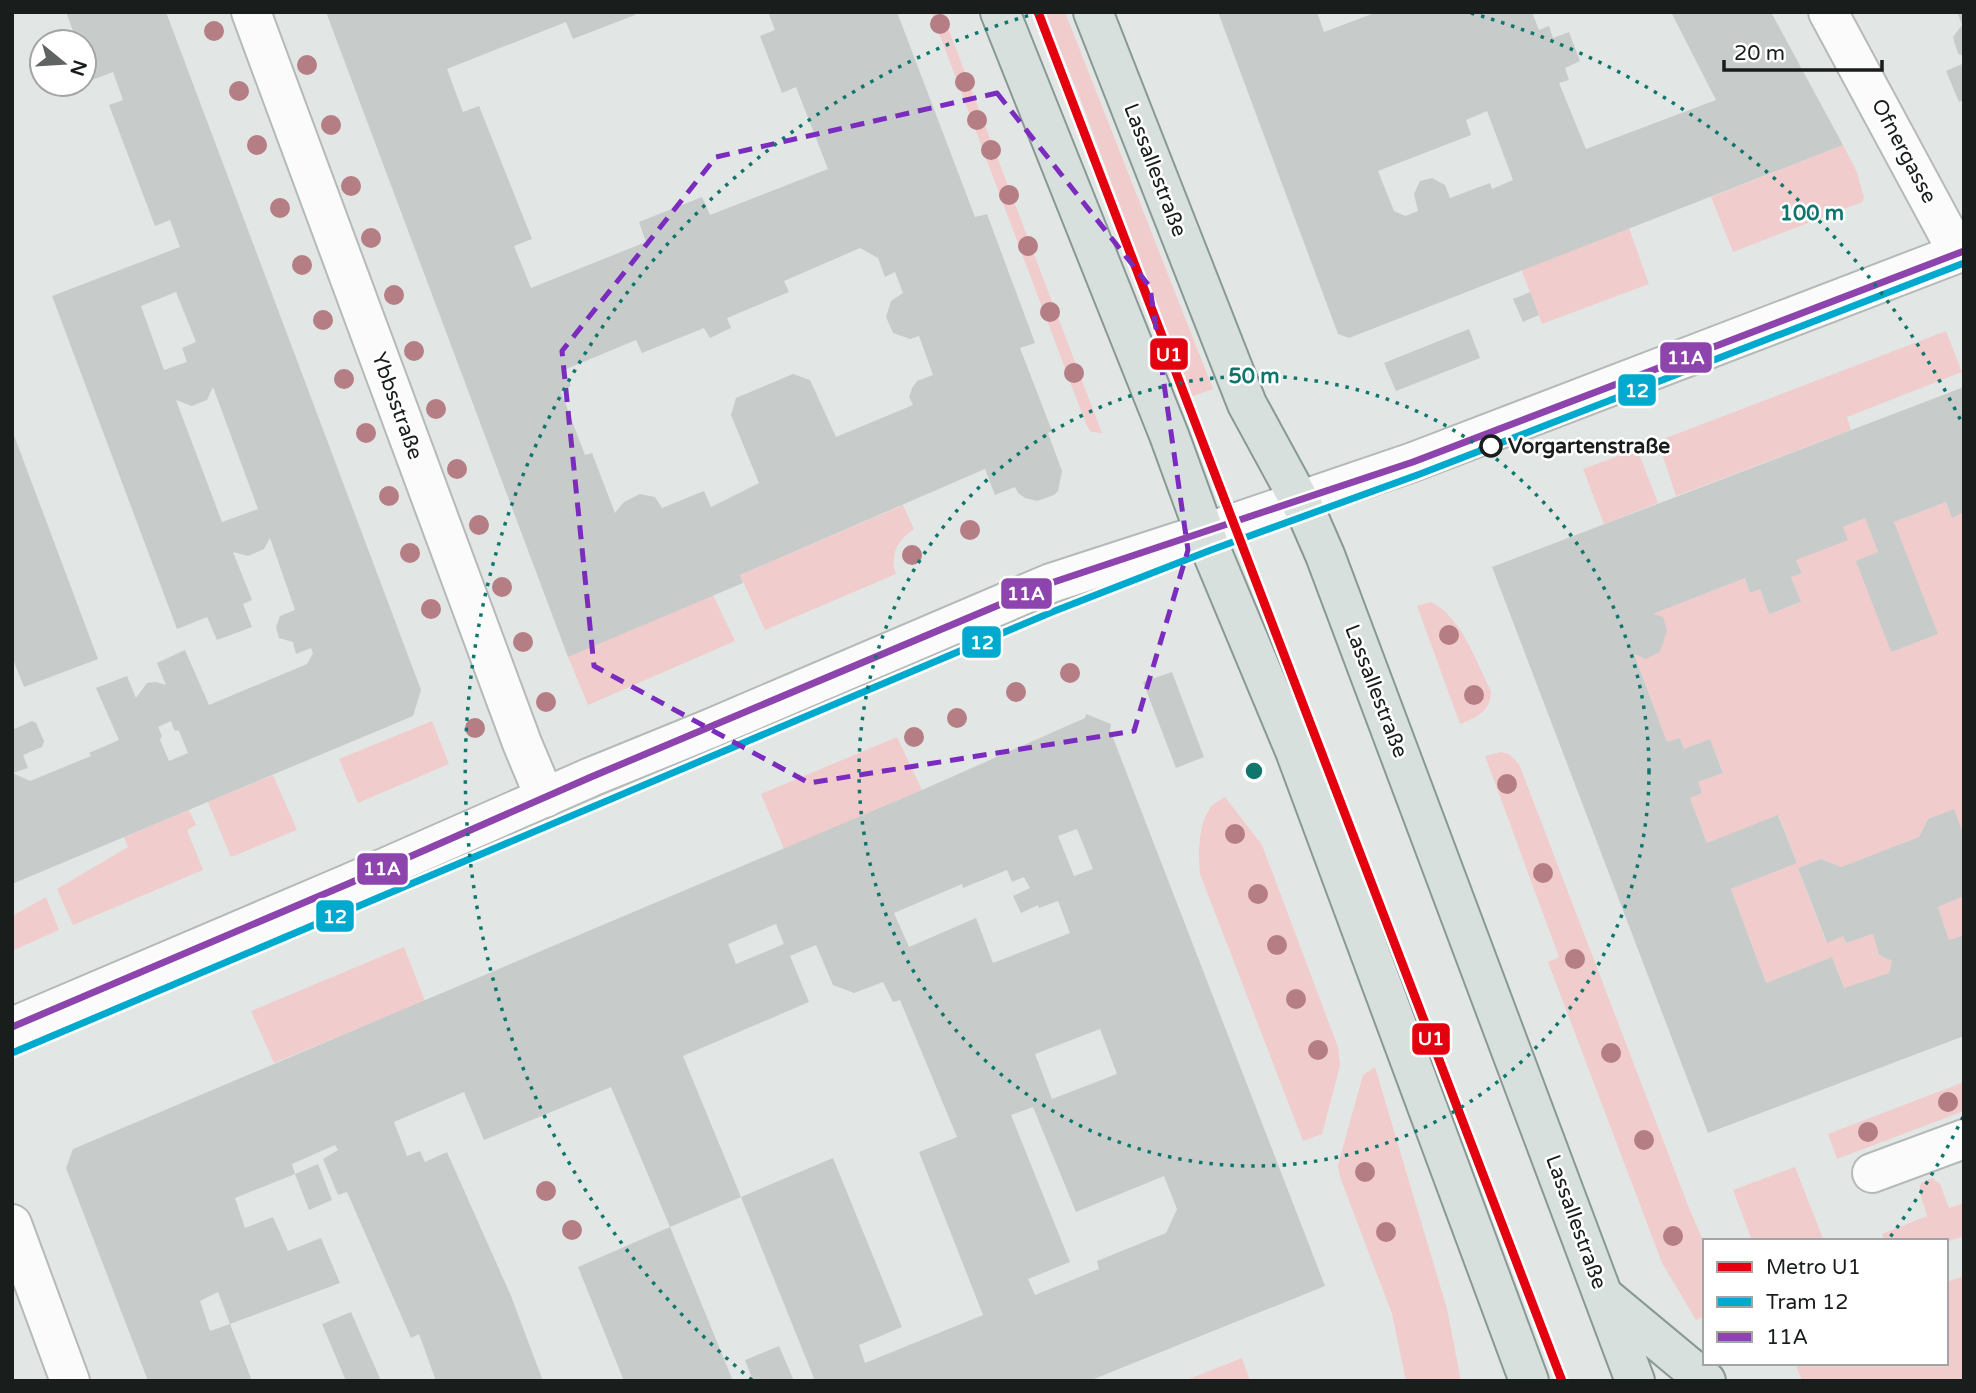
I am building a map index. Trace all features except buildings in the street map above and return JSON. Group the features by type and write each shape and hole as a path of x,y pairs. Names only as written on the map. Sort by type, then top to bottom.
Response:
{"main road":[{"path":"1000,12 1169,435 1205,533 1295,751 1528,1381"},
{"name":"Lassallestraße","path":"1093,12 1247,404 1300,501 1325,555 1635,1381"},
{"path":"1603,1295 1706,1381"},
{"path":"1505,1381 1511,1334"}],"street":[{"name":"Ybbsstraße","path":"251,12 517,730 545,798"},
{"name":"Ofnergasse","path":"1828,12 1961,252"},
{"path":"12,1027 1051,583 1413,462 1961,252"},
{"path":"1872,1173 1964,1139"},
{"path":"12,1224 70,1381"}],"highlighted area":[{"path":"997,93 1150,287 1188,550 1134,731 809,783 594,666 562,351 716,157"}],"shaded area":[{"path":"931,12 942,12 1102,433 1091,432 1086,424"},
{"path":"1044,12 1065,12 1213,389 1191,397 1077,90"},
{"path":"1843,145 1857,172 1864,198 1862,202 1733,252 1711,197"},
{"path":"1629,228 1649,284 1542,324 1521,269"},
{"path":"1946,331 1962,372 1847,417 1851,430 1676,496 1658,441"},
{"path":"1637,449 1658,503 1604,524 1583,469"},
{"path":"1946,502 1952,517 1964,512 1964,835 1953,810 1928,819 1919,837 1841,867 1821,859 1798,868 1826,942 1843,936 1846,943 1873,934 1879,955 1892,961 1889,973 1844,988 1832,957 1766,983 1731,889 1797,863 1779,816 1707,843 1690,798 1698,782 1723,772 1710,739 1684,749 1680,738 1667,742 1634,654 1646,659 1653,614 1745,578 1750,593 1760,589 1769,614 1800,603 1791,577 1802,573 1796,560 1843,527 1865,518 1878,552 1857,561 1891,652 1937,634 1894,522"},
{"path":"903,505 914,529 896,548 896,574 765,630 740,575"},
{"path":"713,595 735,641 588,705 568,657"},
{"path":"1431,602 1442,609 1460,629 1491,691 1488,704 1482,713 1460,724 1417,606"},
{"path":"432,721 449,764 358,803 339,759"},
{"path":"897,737 922,790 784,849 761,794"},
{"path":"1501,752 1509,754 1519,764 1703,1240 1703,1317 1696,1320 1662,1263 1548,962 1559,957 1485,756"},
{"path":"273,775 297,830 231,857 208,802"},
{"path":"1225,797 1262,845 1338,1047 1340,1066 1322,1134 1303,1141 1200,874 1201,830 1211,807"},
{"path":"189,810 196,825 187,830 203,870 73,925 57,889 128,847 124,837"},
{"path":"1964,896 1964,935 1949,940 1938,907"},
{"path":"46,897 59,930 12,951 12,916"},
{"path":"404,947 425,1001 274,1063 251,1011"},
{"path":"1375,1067 1447,1309 1461,1381 1406,1381 1392,1314 1340,1177 1338,1165 1363,1075"},
{"path":"1964,1082 1964,1111 1837,1159 1828,1134"},
{"path":"1795,1167 1823,1239 1751,1239 1733,1190"},
{"path":"1932,1178 1940,1184 1949,1208 1964,1203 1964,1236 1948,1241 1948,1239 1884,1239 1882,1234 1927,1216 1919,1190 1921,1183"},
{"path":"1964,1276 1964,1381 1802,1381 1796,1365 1948,1365 1948,1281"},
{"path":"1242,1358 1250,1381 1184,1381"}],"metro line":[{"name":"U1","path":"1038,12 1562,1381"}],"tram line":[{"name":"12","path":"12,1053 1052,612 1211,550 1420,474 1964,263"}],"transit line":[{"name":"11A","path":"12,1027 591,777 1051,583 1413,462 1964,251"}],"place":[{"name":"Vorgartenstraße","path":"1491,446"}]}
